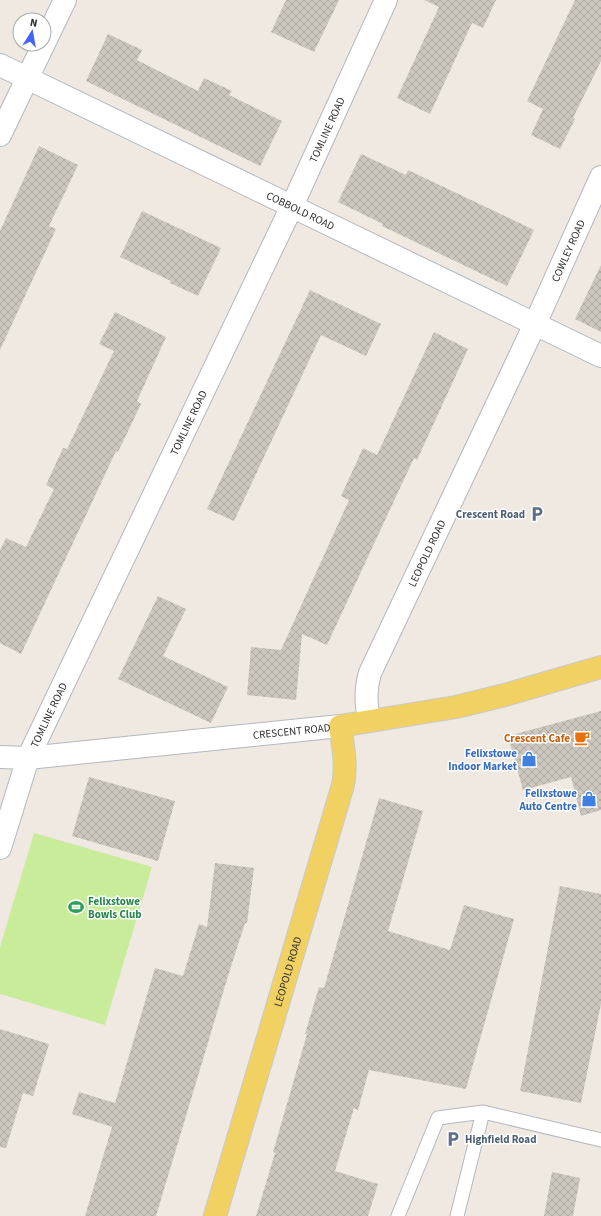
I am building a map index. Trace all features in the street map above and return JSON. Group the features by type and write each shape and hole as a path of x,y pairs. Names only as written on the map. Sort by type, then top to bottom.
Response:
{"main road":[{"name":"CRESCENT ROAD","path":"340,726 456,707 528,689 601,668"},
{"name":"LEOPOLD ROAD","path":"215,1216 343,785 345,758 340,726"}],"street":[{"path":"0,135 65,0"},
{"name":"TOMLINE ROAD","path":"0,848 28,758 292,206 386,0"},
{"name":"COBBOLD ROAD","path":"0,65 601,356"},
{"name":"COWLEY ROAD","path":"535,324 601,177"},
{"name":"LEOPOLD ROAD","path":"369,721 366,690 370,673 535,324"},
{"name":"CRESCENT ROAD","path":"0,757 28,758 340,726"}],"lane":[{"path":"398,1216 438,1118 484,1112 601,1140"},
{"path":"457,1216 484,1112"}],"green space":[{"name":"Felixstowe Bowls Club","path":"34,833 152,867 105,1025 0,994 0,947"}],"building":[{"path":"286,0 339,0 314,52 271,32"},
{"path":"424,0 496,0 483,28 472,23 430,114 397,98 439,7"},
{"path":"575,0 601,0 601,61 573,118 575,119 560,149 531,135 543,109 527,101"},
{"path":"108,34 142,50 137,60 198,91 204,78 232,91 229,95 282,121 260,166 86,81"},
{"path":"39,146 78,165 49,226 56,229 0,350 0,231"},
{"path":"361,154 406,175 408,170 534,230 507,286 382,226 383,224 338,202"},
{"path":"142,211 221,248 198,296 170,283 171,281 120,257"},
{"path":"601,265 601,332 575,319"},
{"path":"310,290 381,324 366,356 321,335 234,521 207,509"},
{"path":"115,312 166,337 137,401 141,404 118,452 116,451 21,654 0,643 0,550 6,538 26,547 54,489 46,485 63,448 67,449 114,351 99,344"},
{"path":"434,332 468,349 417,460 414,458 327,645 302,634 296,700 247,695 251,647 281,650 349,500 341,496 363,448 377,455"},
{"path":"158,596 186,609 163,656 228,687 211,723 118,679"},
{"path":"601,711 601,810 581,816 571,777 523,790 508,736"},
{"path":"89,777 175,801 158,861 72,836"},
{"path":"379,798 423,811 388,931 450,950 464,905 514,919 466,1089 369,1070 358,1110 354,1108 335,1171 378,1184 368,1216 256,1216 275,1153 273,1152 307,1034 305,1034 319,987 324,988"},
{"path":"215,863 254,868 247,923 245,923 228,976 156,1216 85,1216 112,1127 72,1114 79,1092 115,1103 155,968 183,976 199,924 207,927"},
{"path":"560,886 601,894 601,1004 581,1103 520,1091"},
{"path":"0,1029 49,1044 33,1096 23,1093 6,1148 0,1147"},
{"path":"552,1172 580,1178 573,1216 544,1216"}],"place":[{"name":"Crescent Road","path":"537,514"},
{"name":"Crescent Cafe","path":"582,738"},
{"name":"Felixstowe Indoor Market","path":"529,759"},
{"name":"Felixstowe Auto Centre","path":"589,799"},
{"name":"Felixstowe Bowls Club","path":"76,907"},
{"name":"Highfield Road","path":"453,1139"}]}
